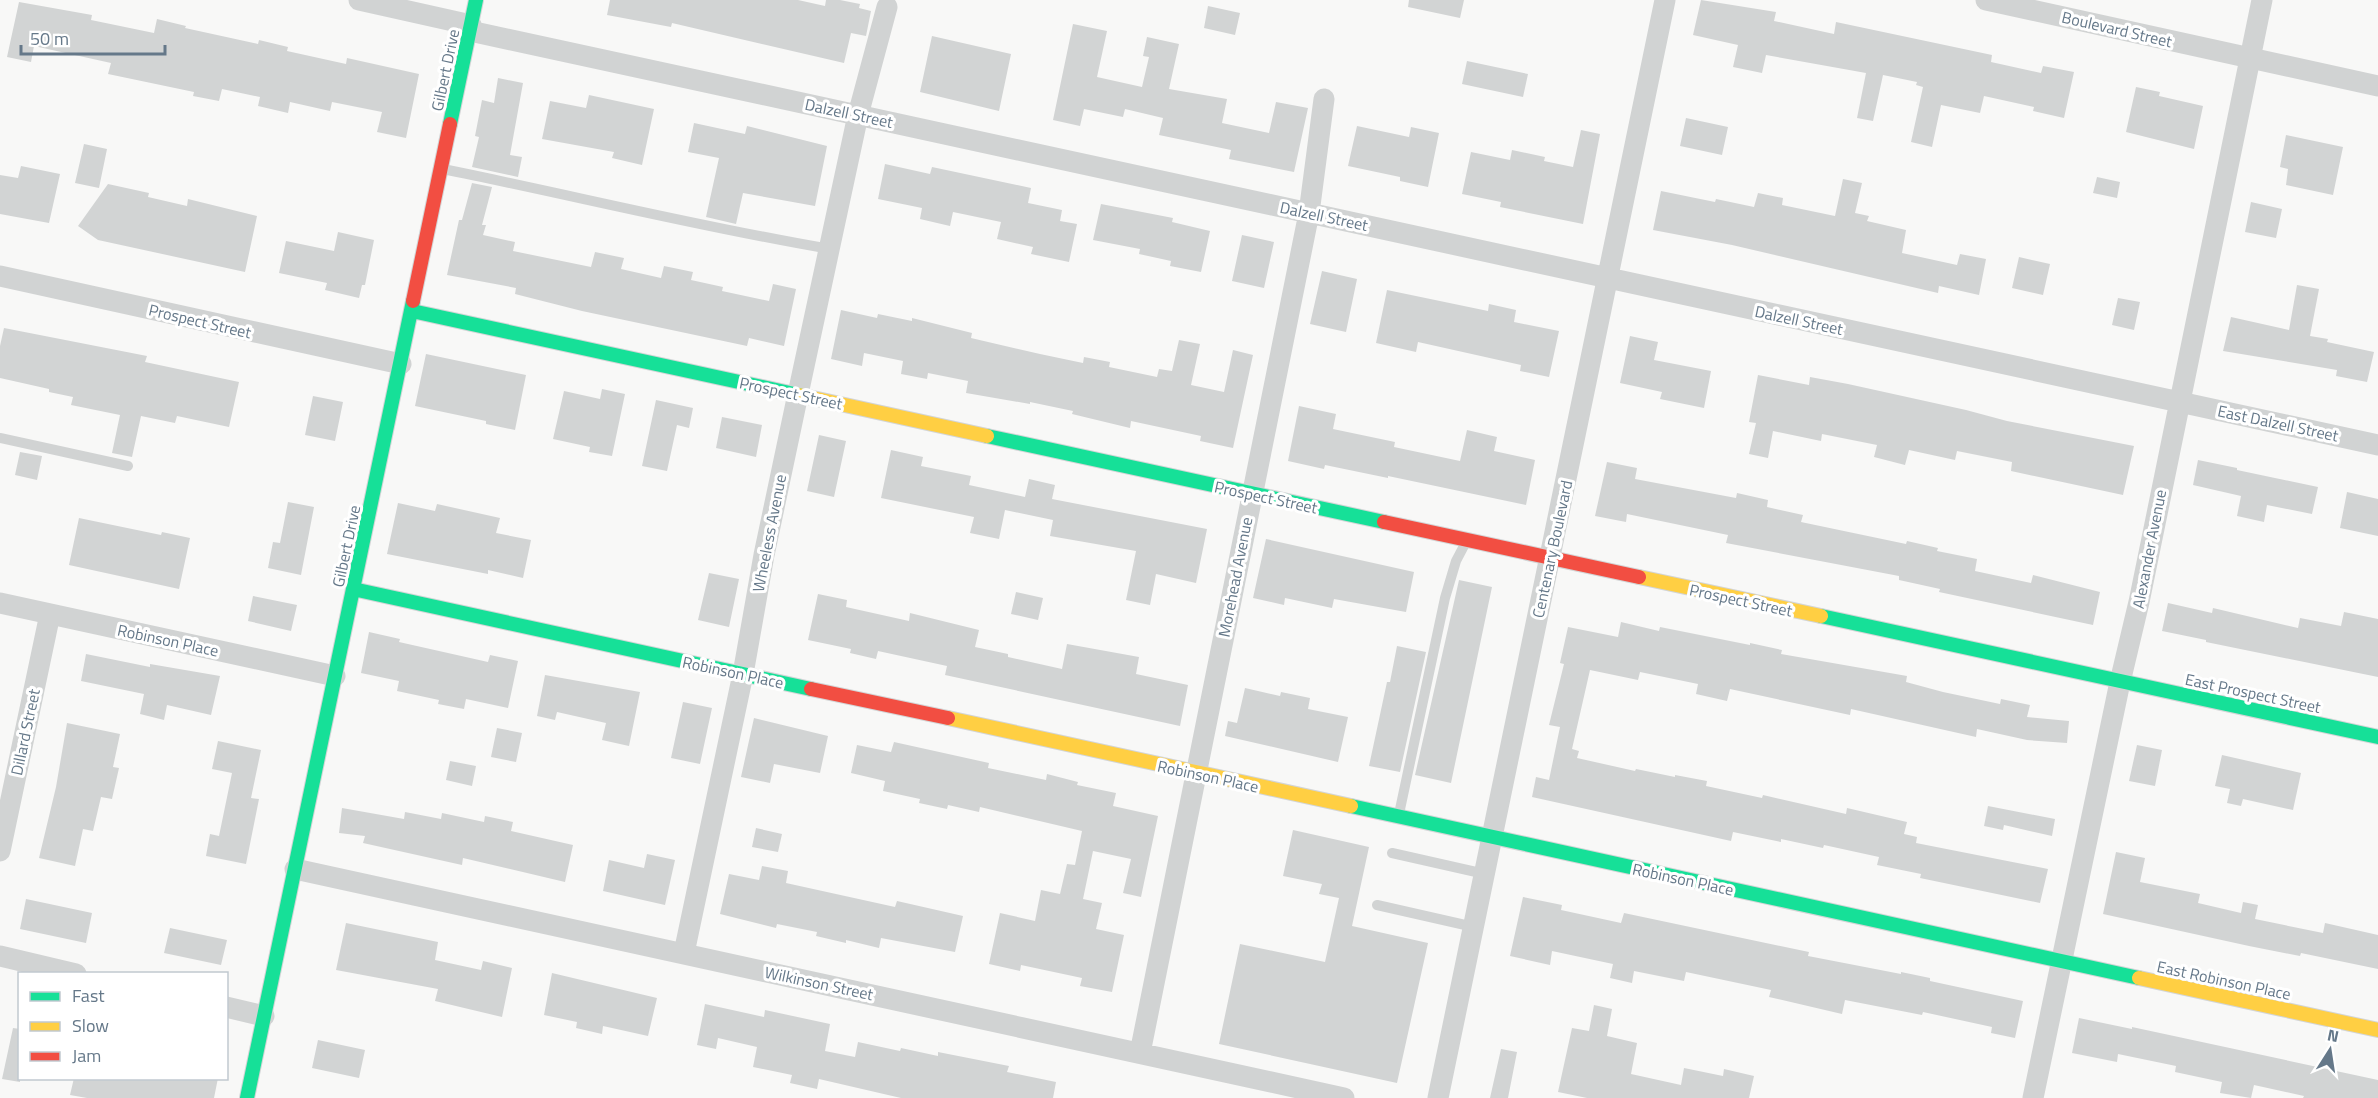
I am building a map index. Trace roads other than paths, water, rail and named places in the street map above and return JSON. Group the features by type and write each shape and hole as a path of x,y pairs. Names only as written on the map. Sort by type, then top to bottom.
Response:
{"street":[{"name":"Dalzell Street","path":"359,0 471,28 858,115 2179,402"},
{"name":"Gilbert Drive","path":"247,1098 476,0"},
{"name":"Centenary Boulevard","path":"1438,1098 1665,0"},
{"name":"Boulevard Street","path":"1986,0 2378,86"},
{"name":"Alexander Avenue","path":"2032,1098 2139,602 2262,0"},
{"name":"Wheeless Avenue","path":"684,953 743,674 764,555 798,394 858,115 887,7"},
{"name":"Morehead Avenue","path":"1140,1053 1309,213 1324,99"},
{"name":"Prospect Street","path":"0,276 401,364"},
{"name":"Prospect Street","path":"412,311 2120,682"},
{"name":"East Dalzell Street","path":"2179,402 2378,445"},
{"name":"Robinson Place","path":"353,590 2062,962"},
{"name":"Robinson Place","path":"0,603 335,676"},
{"name":"Dillard Street","path":"0,851 50,614"},
{"name":"East Prospect Street","path":"2120,682 2378,737"},
{"name":"Wilkinson Street","path":"295,869 1344,1098"},
{"path":"0,956 68,972"},
{"name":"East Robinson Place","path":"2062,962 2378,1030"},
{"path":"228,1007 264,1016"}],"lane":[{"path":"441,168 732,232 830,249"},
{"path":"0,438 128,466"},
{"path":"1398,818 1445,598 1456,561 1466,541"},
{"path":"1392,853 1485,874"},
{"path":"1377,905 1474,927"}]}
